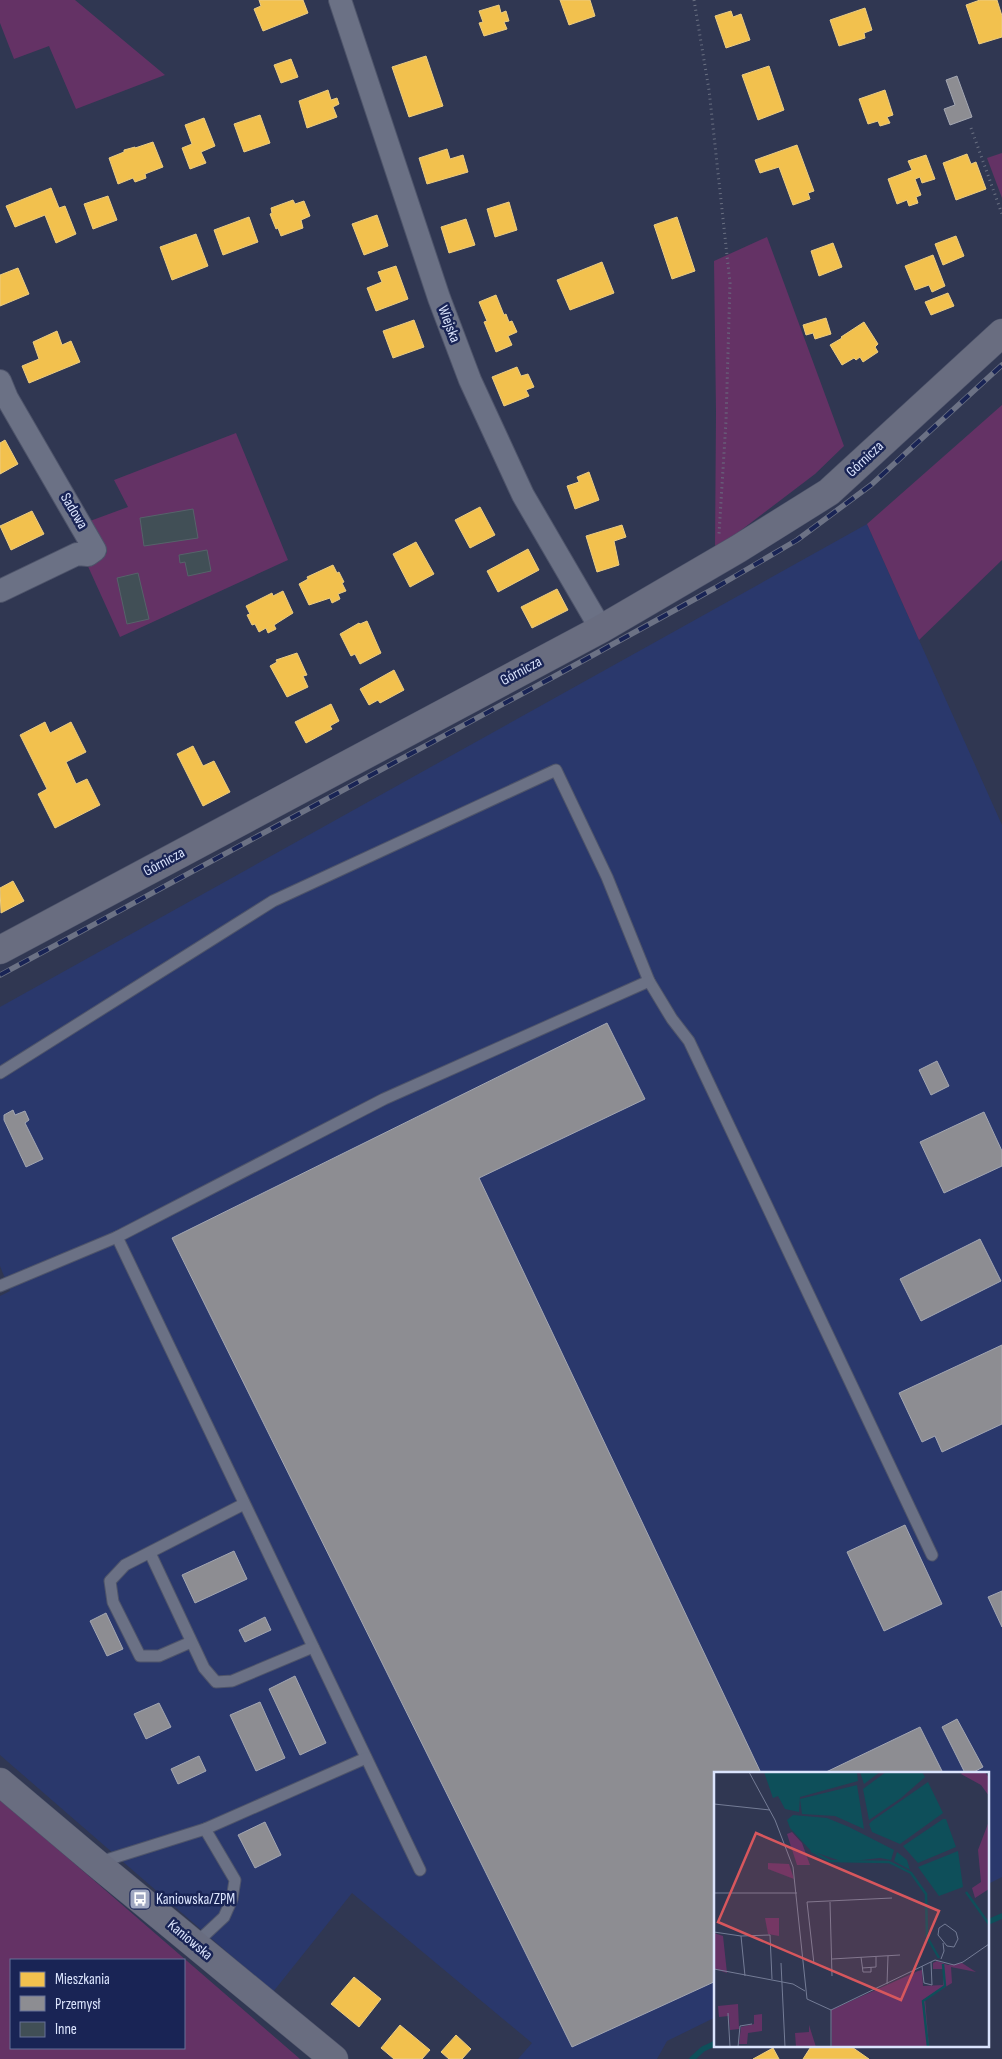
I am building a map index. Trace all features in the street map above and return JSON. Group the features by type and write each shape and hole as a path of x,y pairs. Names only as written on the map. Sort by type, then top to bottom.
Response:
{"street":[{"name":"Wiejska","path":"340,0 439,298 470,380 523,495 601,629"},
{"name":"Górnicza","path":"0,950 601,629 716,562 829,492 1002,333"},
{"name":"Sadowa","path":"0,381 7,398 95,550 88,555 77,554 0,591"},
{"name":"Kaniowska","path":"0,1782 334,2059"}],"lane":[{"path":"0,1073 273,901 556,770 607,877 649,981 672,1019 689,1041 932,1555"},
{"path":"0,1286 116,1237 384,1099 649,981"},
{"path":"116,1237 420,1870"},
{"path":"191,1642 159,1656 140,1656 113,1602 110,1581 125,1566 244,1504"},
{"path":"150,1553 204,1668 216,1682 232,1681 312,1647"},
{"path":"96,1863 205,1829 366,1758"},
{"path":"194,1944 224,1917 232,1899 235,1880 205,1829"}],"path":[{"path":"694,0 709,90 730,283 722,503 716,562"},
{"path":"971,128 1002,214"}],"shaded area":[{"path":"0,0 75,0 165,75 76,109 49,46 14,59 0,23"},
{"path":"1002,153 1002,198 987,158"},
{"path":"767,237 844,446 815,474 715,550 714,261"},
{"path":"1002,405 1002,560 919,640 867,524"},
{"path":"236,433 288,560 120,637 86,562 107,553 90,521 128,507 114,480"},
{"path":"867,524 1002,825 1002,1877 990,1883 990,1772 714,1772 714,2018 667,2041 657,2059 518,2059 532,2043 352,1893 273,1992 0,1755 0,1296 10,1291 0,1266 0,1007"},
{"path":"0,1799 185,1959 10,1959 10,2049 185,2049 185,1959 300,2059 0,2059"}],"building: Mieszkania":[{"path":"259,0 303,0 308,13 263,31 254,9 261,6"},
{"path":"560,0 590,0 595,16 569,25"},
{"path":"980,0 997,0 1002,16 1002,37 979,44 966,5"},
{"path":"499,5 501,13 506,11 509,21 504,22 507,29 484,36 479,23 483,22 479,11"},
{"path":"865,8 872,30 864,33 865,38 839,46 830,20"},
{"path":"731,11 733,17 741,14 750,40 726,48 715,16"},
{"path":"426,56 443,106 409,117 392,67"},
{"path":"291,59 298,77 281,83 274,65"},
{"path":"769,66 784,110 758,120 742,75"},
{"path":"328,90 331,100 337,98 339,104 333,107 337,117 307,128 299,101"},
{"path":"885,90 893,115 887,117 890,123 880,126 878,121 868,124 859,99"},
{"path":"260,115 270,143 244,152 234,124"},
{"path":"204,118 215,146 201,152 206,163 190,169 182,148 192,144 185,125"},
{"path":"153,142 163,167 145,174 146,178 135,182 133,178 118,184 109,158 124,152 124,150"},
{"path":"797,145 814,191 808,193 810,199 793,205 779,167 760,173 755,160"},
{"path":"447,149 450,159 463,155 468,172 427,184 419,158"},
{"path":"967,154 971,164 976,162 986,189 956,200 943,163"},
{"path":"926,155 935,179 922,183 920,177 915,179 921,195 916,197 918,203 909,206 907,200 897,204 888,179 912,170 908,161"},
{"path":"51,188 59,208 65,206 76,234 56,243 45,215 15,227 6,206"},
{"path":"108,196 117,220 93,229 84,204"},
{"path":"293,200 295,204 304,201 310,216 301,220 303,228 281,236 270,214 272,213 271,208"},
{"path":"509,202 517,230 495,237 487,209"},
{"path":"377,215 388,246 364,255 352,224"},
{"path":"249,217 258,242 223,255 214,230"},
{"path":"677,217 695,271 672,279 654,225"},
{"path":"466,219 475,245 449,253 441,227"},
{"path":"196,234 208,266 172,280 160,247"},
{"path":"956,236 964,256 943,265 935,244"},
{"path":"833,243 842,267 819,276 811,251"},
{"path":"933,255 945,286 932,292 929,285 915,290 905,266"},
{"path":"602,262 614,293 570,310 557,280"},
{"path":"396,266 408,299 376,311 367,288 382,282 378,272"},
{"path":"18,268 29,294 0,306 0,275"},
{"path":"948,293 954,306 931,315 925,302"},
{"path":"496,295 504,315 506,314 509,322 512,321 517,332 508,336 512,345 496,352 484,322 487,321 479,302"},
{"path":"826,318 831,334 815,339 813,333 806,335 803,325"},
{"path":"414,320 424,347 393,358 383,331"},
{"path":"864,322 878,344 875,347 878,352 863,362 860,357 856,360 854,358 842,365 830,345"},
{"path":"57,331 62,345 71,341 80,362 29,383 22,366 39,359 33,342"},
{"path":"517,367 521,376 528,374 534,387 526,390 529,396 504,406 492,377"},
{"path":"5,440 18,464 0,474 0,443"},
{"path":"589,472 599,500 575,509 567,486 579,482 577,477"},
{"path":"480,507 495,535 470,548 455,520"},
{"path":"32,511 44,534 11,550 0,526"},
{"path":"622,525 626,537 614,541 619,565 597,572 586,536"},
{"path":"416,542 434,574 410,587 393,554"},
{"path":"528,549 539,570 498,592 487,571"},
{"path":"333,565 344,582 342,583 346,591 338,594 340,599 332,603 330,598 309,605 299,584 308,579 307,577"},
{"path":"557,589 568,610 532,628 521,607"},
{"path":"283,591 293,613 274,625 276,629 268,633 266,628 259,632 255,624 252,625 247,615 250,614 246,606 272,593 273,596"},
{"path":"367,621 381,653 360,664 355,654 351,656 340,634 359,623"},
{"path":"297,653 307,675 303,676 308,687 287,697 270,666 277,662 276,660"},
{"path":"394,670 404,690 380,703 378,700 369,705 360,689"},
{"path":"331,704 339,721 330,726 332,729 306,743 295,722"},
{"path":"45,722 50,733 71,722 86,752 66,762 76,784 87,779 100,805 55,828 38,794 47,789 20,735"},
{"path":"193,746 203,766 214,761 230,792 203,806 177,754"},
{"path":"13,881 24,901 1,913 0,888"},
{"path":"354,1977 381,1999 359,2027 331,2004"},
{"path":"400,2025 430,2050 422,2059 394,2059 381,2048"},
{"path":"456,2035 471,2049 462,2059 449,2059 441,2052"},
{"path":"811,2046 850,2046 869,2059 803,2059"},
{"path":"773,2048 779,2059 753,2059"}],"building: Przemysł":[{"path":"957,76 972,117 950,125 944,109 955,105 946,80"},
{"path":"607,1023 645,1099 479,1178 761,1772 714,1772 714,1982 572,2047 172,1238"},
{"path":"937,1061 949,1086 931,1095 919,1070"},
{"path":"13,1110 15,1115 25,1111 29,1120 25,1123 43,1159 26,1167 4,1120 4,1115"},
{"path":"984,1112 1002,1151 1002,1166 944,1193 920,1142"},
{"path":"980,1239 1001,1281 921,1321 900,1279"},
{"path":"1002,1345 1002,1424 942,1452 935,1436 922,1442 899,1393"},
{"path":"905,1525 942,1604 884,1631 847,1552"},
{"path":"234,1551 247,1579 195,1603 182,1575"},
{"path":"1002,1591 1002,1627 988,1597"},
{"path":"106,1613 123,1649 107,1656 90,1621"},
{"path":"265,1617 271,1630 245,1642 239,1630"},
{"path":"295,1676 326,1743 300,1755 269,1689"},
{"path":"260,1702 285,1758 256,1771 230,1715"},
{"path":"159,1703 171,1727 146,1739 134,1714"},
{"path":"957,1719 983,1767 974,1772 964,1772 942,1727"},
{"path":"920,1727 942,1772 826,1772"},
{"path":"199,1756 206,1771 178,1784 171,1769"},
{"path":"265,1822 281,1855 255,1868 238,1835"}],"building: Inne":[{"path":"193,509 198,538 144,546 140,518"},
{"path":"207,550 211,571 188,576 185,562 180,563 179,555"},
{"path":"138,573 149,619 127,624 117,578"}],"waterway":[{"path":"990,1921 1002,1916"},
{"path":"692,2059 703,2049 714,2044"}],"railway":[{"path":"0,975 555,676 715,588 797,540 871,485 1002,365"}],"place":[{"name":"Kaniowska/ZPM","path":"140,1899"}]}
